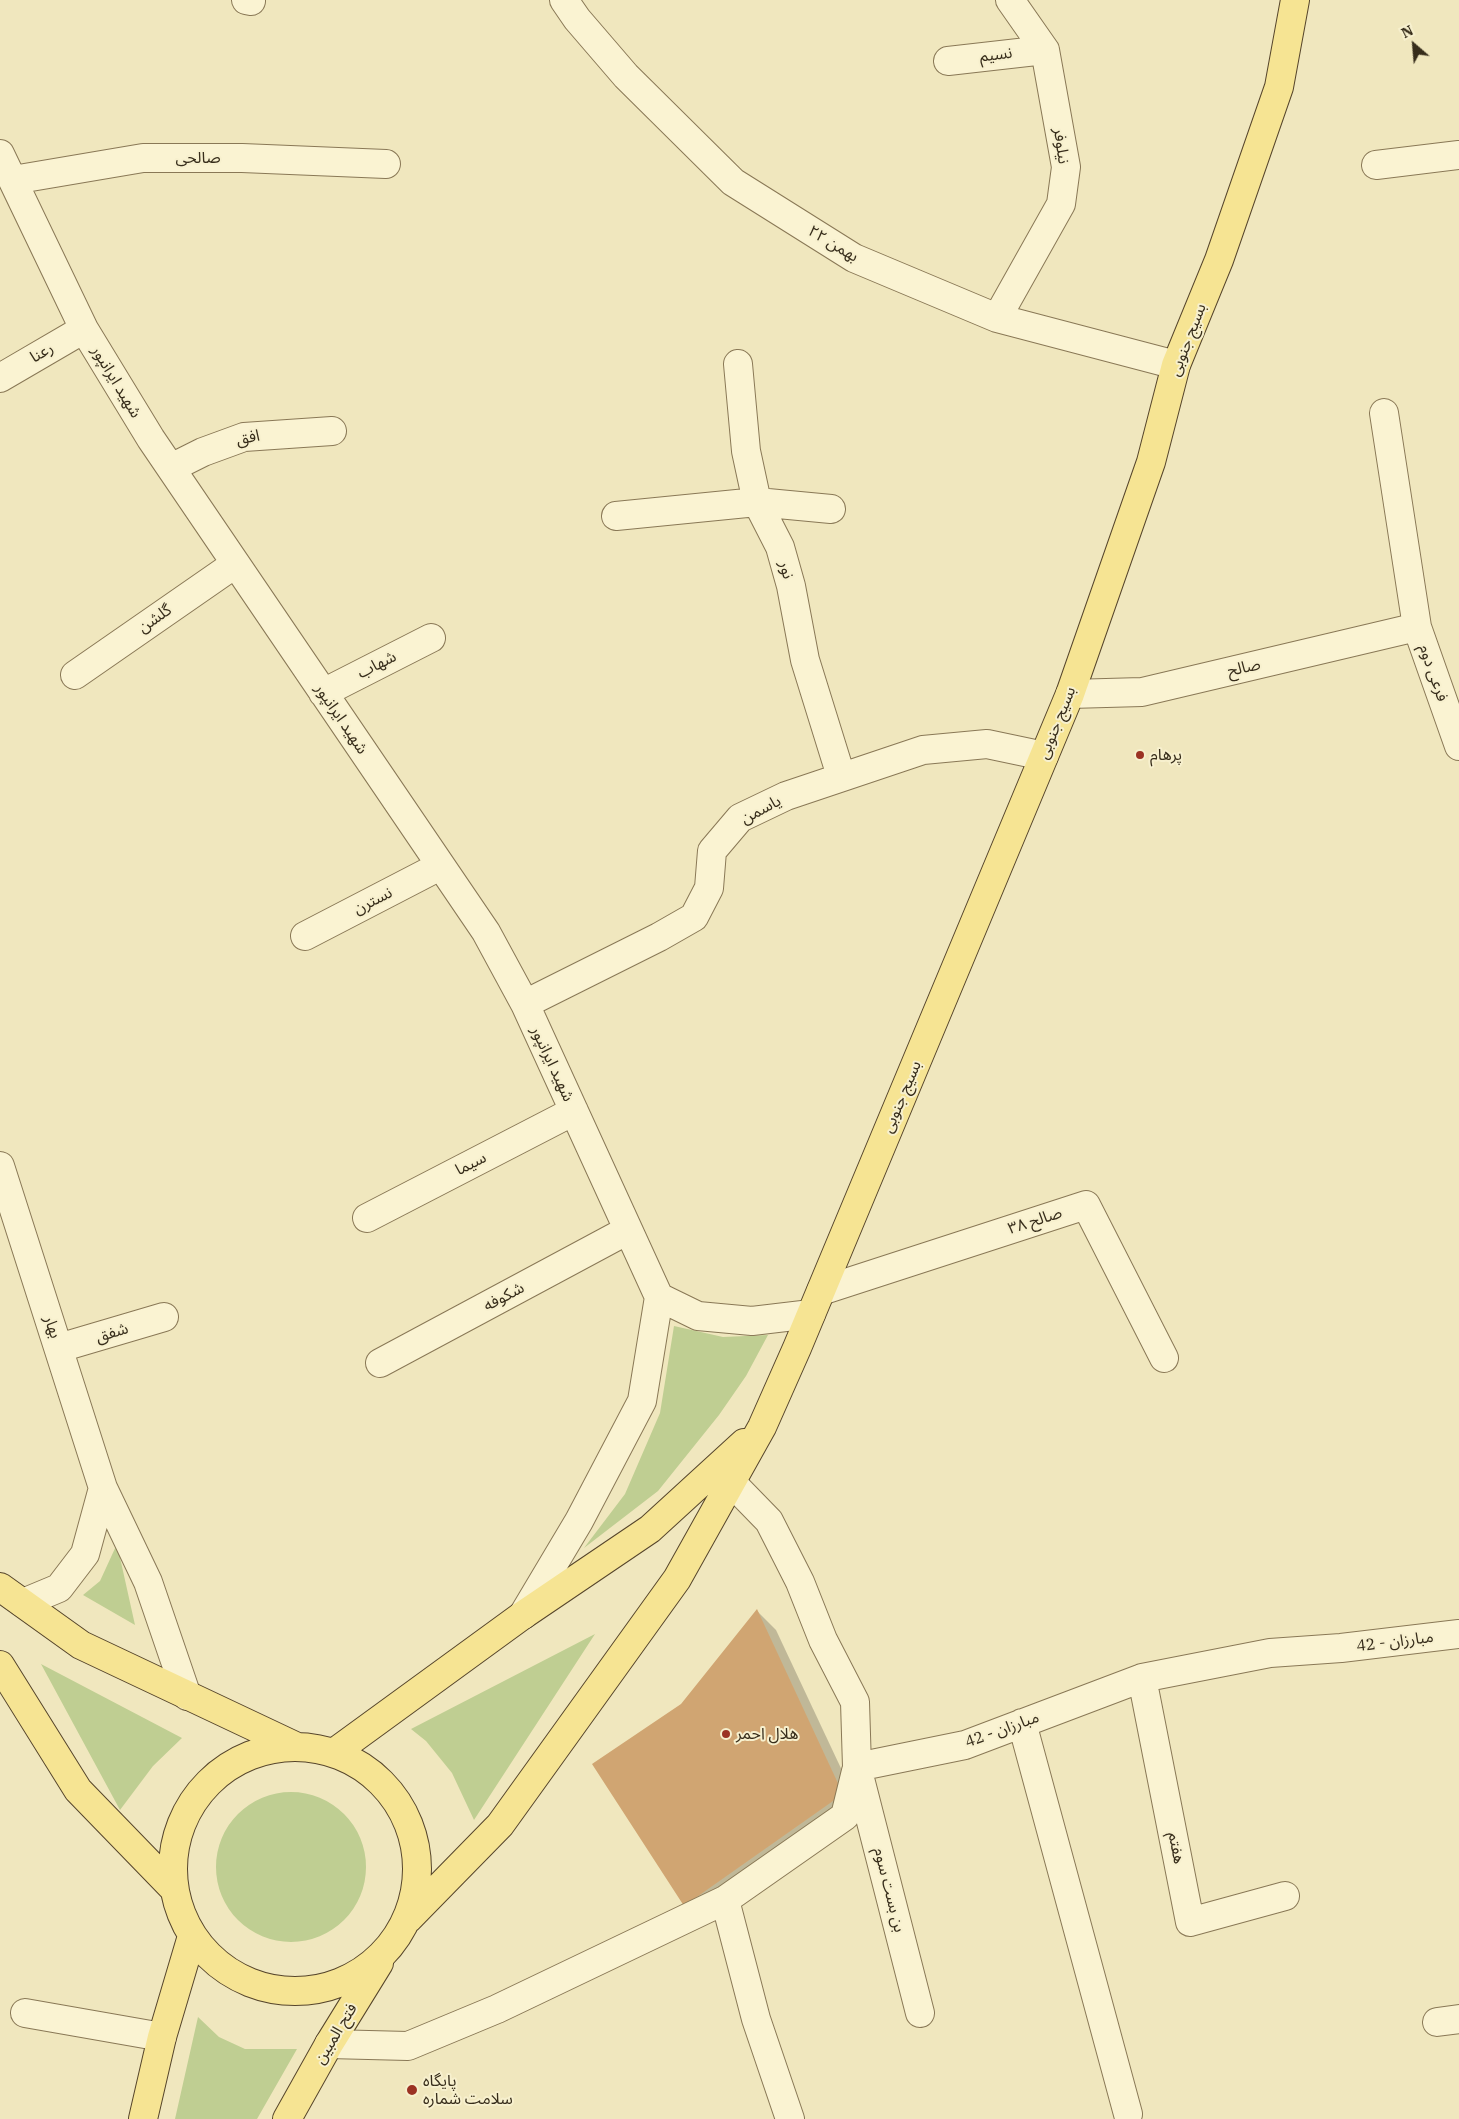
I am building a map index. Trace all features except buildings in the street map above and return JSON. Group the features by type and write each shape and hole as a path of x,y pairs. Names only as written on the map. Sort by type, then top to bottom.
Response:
{"main road":[{"name":"بسیج جنوبی","path":"408,1919 500,1825 677,1579 762,1427 816,1303 1070,694 1151,462 1176,365 1219,260 1279,88 1295,0"},
{"path":"335,1752 523,1615 650,1529 762,1427"},
{"path":"0,1586 81,1645 295,1746 335,1752 371,1771 398,1801 415,1838 418,1879 408,1919"},
{"path":"0,1665 78,1790 174,1889"},
{"path":"295,1746 253,1754 216,1775 189,1807 174,1847 174,1889 180,1914 192,1936 217,1964 250,1983 286,1991 324,1988 359,1974 388,1950"},
{"name":"فتح المبین","path":"287,2119 329,2044 408,1919"},
{"path":"143,2119 162,2037 192,1936"}],"street":[{"name":"۲۲ بهمن","path":"564,0 576,19 626,76 733,182 854,258 997,318 1176,365"},
{"name":"نیلوفر","path":"997,318 1061,204 1066,167 1045,50 1010,0"},
{"name":"نسیم","path":"948,61 1045,50"},
{"name":"شهید ایرانپور","path":"0,154 84,329 151,439 486,932 525,1004 659,1297"},
{"path":"1376,165 1459,155"},
{"name":"صالحی","path":"12,180 143,158 242,158 386,164"},
{"name":"رعنا","path":"0,378 84,329"},
{"name":"نور","path":"738,364 746,452 757,502 780,547 791,586 805,660 841,776"},
{"name":"فرعی دوم","path":"1384,413 1417,627 1459,746"},
{"name":"افق","path":"171,468 203,452 244,437 332,432"},
{"path":"616,516 757,502 831,508"},
{"name":"گلشن","path":"75,675 235,564"},
{"name":"صالح","path":"1070,694 1142,692 1417,627"},
{"name":"شهاب","path":"323,693 431,638"},
{"name":"یاسمن","path":"525,1004 659,937 694,917 710,888 712,851 740,818 786,796 841,776 924,750 987,744 1044,756"},
{"name":"نسترن","path":"305,936 440,866"},
{"name":"سیما","path":"367,1218 574,1111"},
{"name":"بهار","path":"0,1166 103,1488 148,1582 186,1696"},
{"name":"صالح ۳۸","path":"816,1303 1086,1204 1164,1358"},
{"name":"شکوفه","path":"380,1363 628,1230"},
{"path":"523,1615 580,1521 642,1401 659,1297 698,1316 752,1321 816,1303"},
{"name":"شفق","path":"59,1348 164,1317"},
{"path":"329,2044 408,2046 497,2009 725,1900 845,1816 857,1767 855,1702 823,1640 800,1582 769,1521 731,1482"},
{"path":"23,1603 59,1588 85,1554 103,1488"},
{"name":"مبارزان - 42","path":"857,1767 965,1745 1142,1678 1270,1653 1342,1648 1459,1634"},
{"name":"هفتم","path":"1142,1678 1190,1922 1285,1896"},
{"path":"1022,1723 1128,2114"},
{"name":"بن بست سوم","path":"857,1767 920,2013"},
{"path":"725,1900 756,2019 790,2119"},
{"path":"25,2012 162,2037"}],"green space":[{"path":"674,1326 723,1337 768,1335 746,1376 719,1415 658,1491 584,1548 625,1494 660,1413"},
{"path":"117,1544 135,1625 83,1595 100,1581"},
{"path":"595,1634 474,1820 452,1773 426,1741 411,1729"},
{"path":"41,1664 182,1738 153,1766 120,1810"},
{"path":"291,1792 306,1793 320,1797 333,1804 344,1814 354,1825 361,1838 365,1852 365,1882 361,1896 354,1909 344,1920 333,1930 320,1937 306,1941 291,1942 276,1941 262,1937 249,1930 238,1920 228,1909 221,1896 217,1882 216,1867 217,1852 221,1838 228,1825 238,1814 249,1804 262,1797 276,1793"},
{"path":"198,2017 219,2037 245,2049 297,2049 257,2119 175,2119"}],"place":[{"name":"پرهام","path":"1140,755"},
{"name":"هلال احمر","path":"726,1734"},
{"name":"پایگاه سلامت شماره","path":"412,2090"}]}
